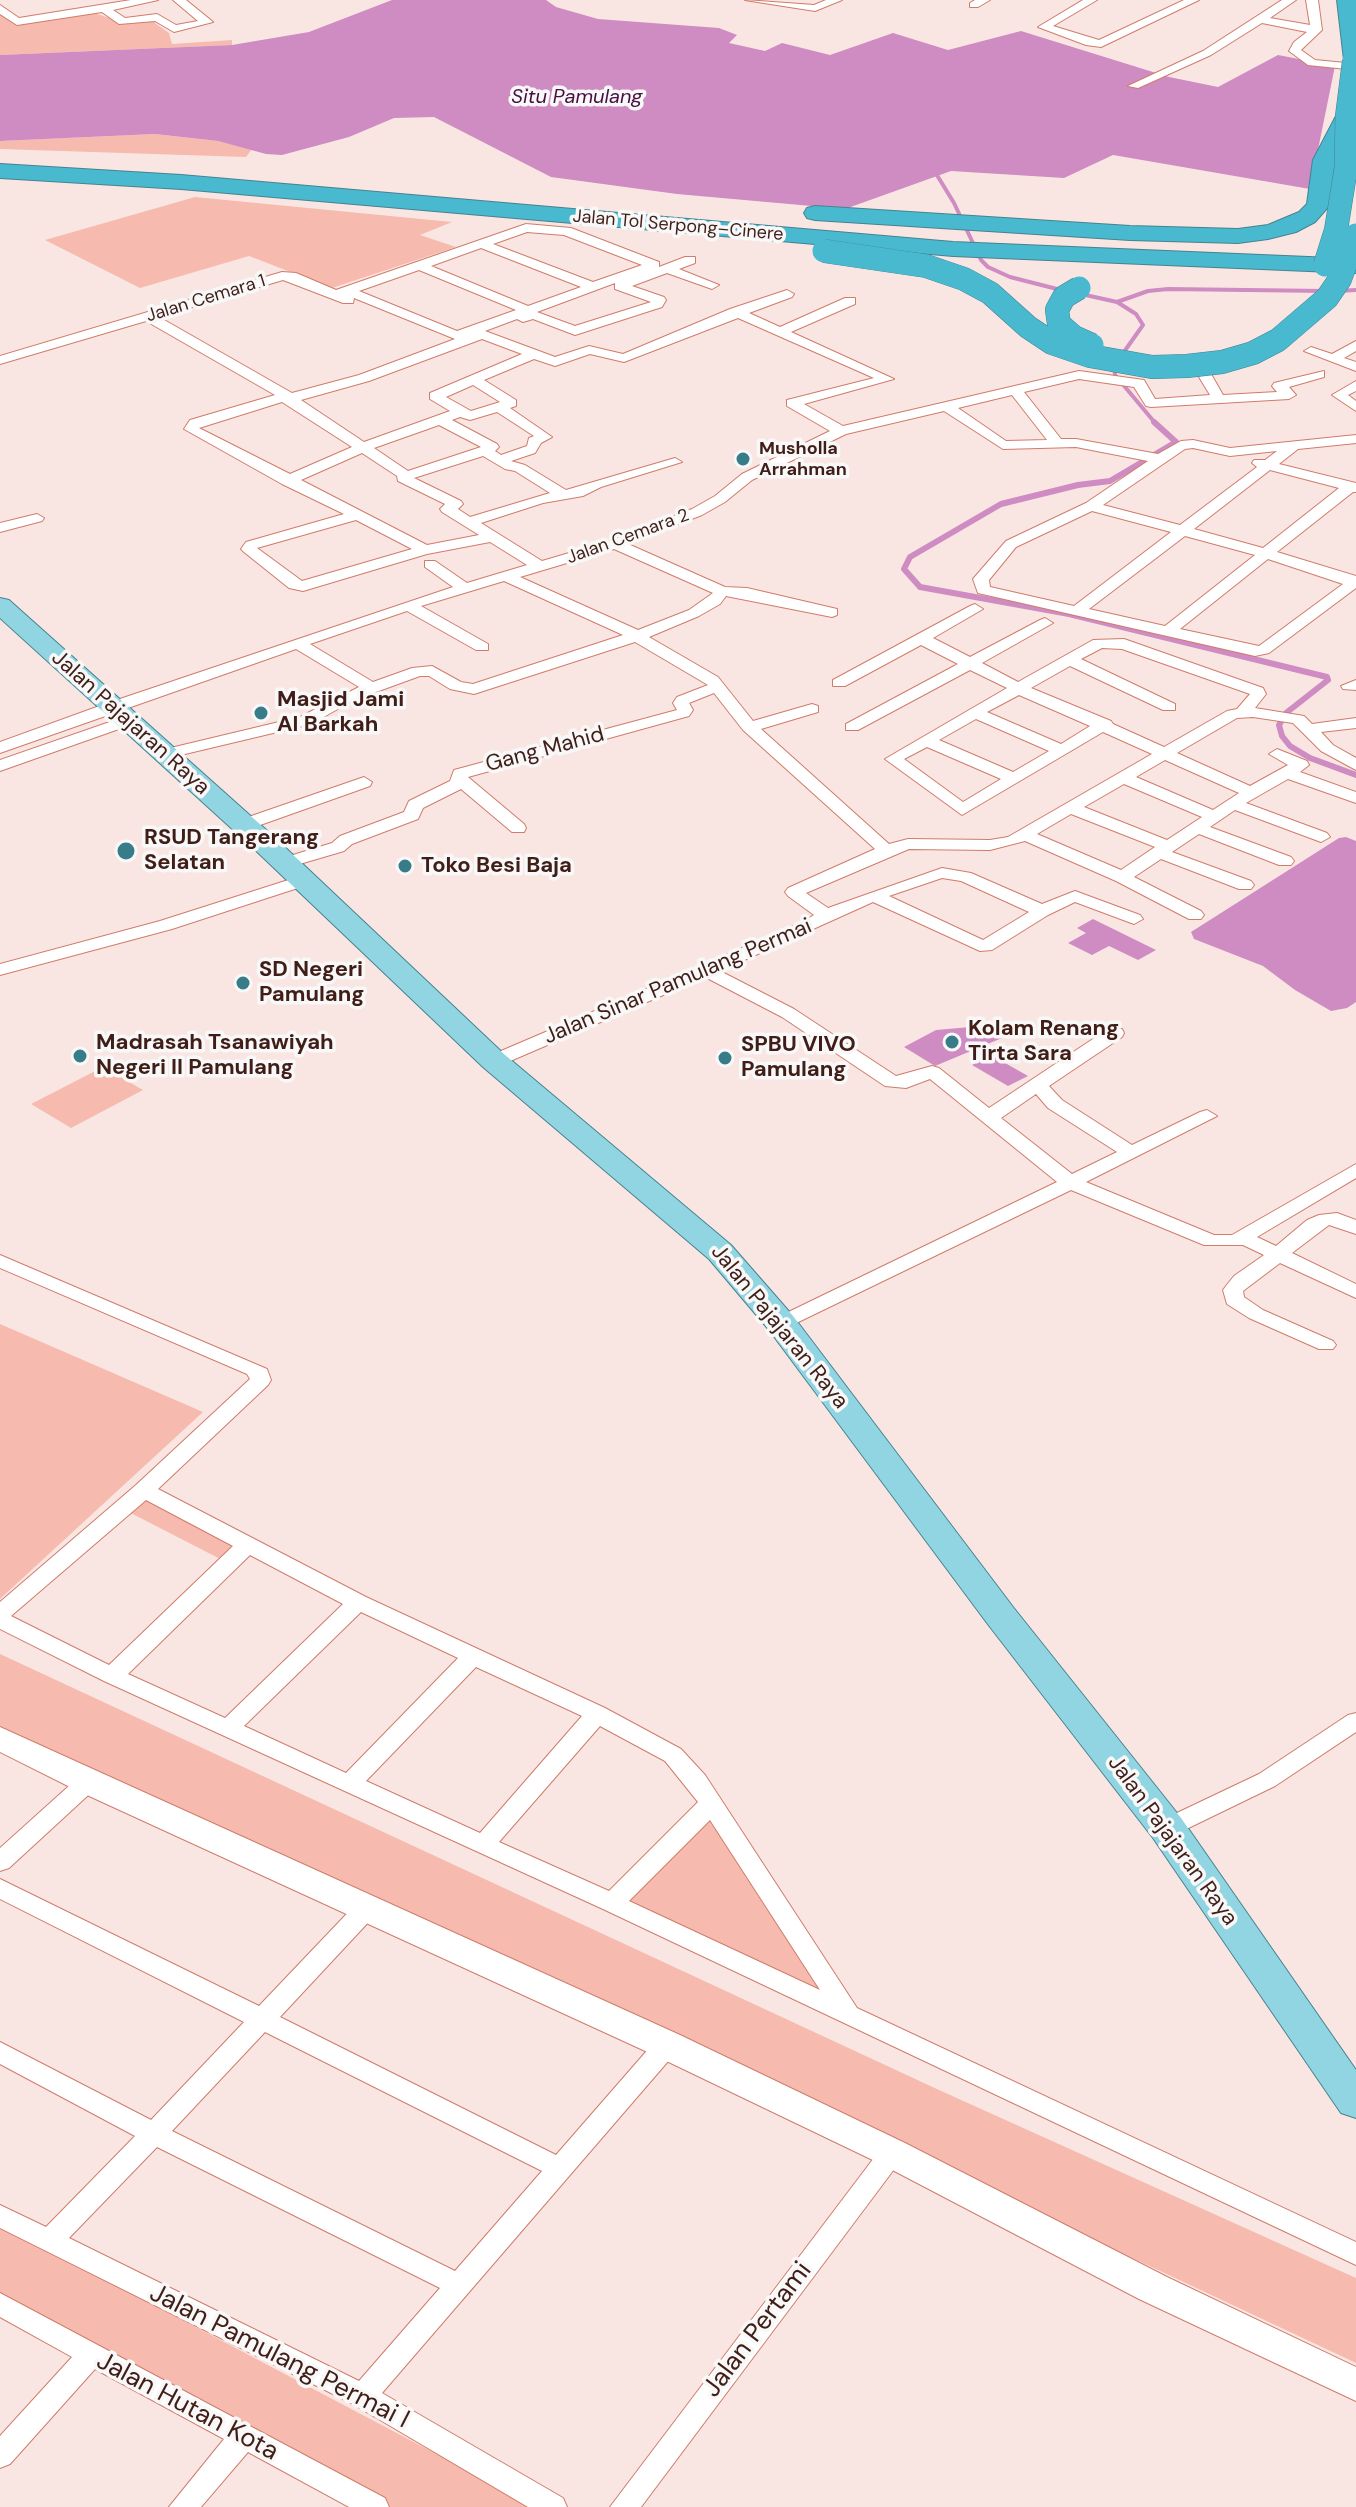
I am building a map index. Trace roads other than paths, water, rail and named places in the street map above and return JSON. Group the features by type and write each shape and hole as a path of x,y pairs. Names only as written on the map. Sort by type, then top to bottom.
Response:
{"highway":[{"path":"1347,0 1355,61 1347,116 1346,168 1330,255 1305,296 1260,335 1238,347 1185,358 1153,358 1097,348 1074,337 1059,324 1057,310 1064,297 1096,283 1174,275 1356,276"},
{"path":"1000,238 1206,235 1268,232 1288,227 1307,217 1318,206 1324,160 1347,116"},
{"name":"Jalan Tol Serpong–Cinere","path":"0,157 489,202 948,235 1356,250"},
{"name":"Jalan Tol Serpong–Cinere","path":"0,171 186,175"},
{"path":"489,202 713,206"},
{"path":"489,202 926,266 964,279 990,293 1028,327 1052,343 1090,356 1152,367 1187,366 1243,356 1278,340 1327,298 1345,268 1356,235"},
{"path":"790,211 948,235"},
{"name":"Jalan Tol Serpong–Cinere","path":"1000,238 1356,266"}],"main road":[{"name":"Jalan Pajajaran Raya","path":"0,605 295,872 494,1061 704,1236 781,1323 1000,1615 1167,1828 1356,2102"}],"street":[{"path":"64,0 82,12"},
{"path":"0,8 17,22 152,0"},
{"path":"104,8 123,22 157,17 171,29 207,22 179,0"},
{"path":"751,0 815,8 836,0"},
{"path":"1091,0 1044,27 1101,44 1193,0"},
{"path":"1134,86 1207,53 1290,0"},
{"path":"1312,0 1316,30"},
{"path":"1260,19 1316,30"},
{"path":"1316,30 1298,44 1295,51 1300,57 1312,63 1355,61"},
{"path":"526,228 566,231 654,265 462,335 451,335 341,293 526,228"},
{"path":"482,244 596,288"},
{"path":"465,588 428,557 358,515 191,429 195,423 364,378 530,315 575,331 657,304 659,300 620,286 690,260"},
{"path":"422,267 529,311"},
{"path":"665,268 712,285"},
{"name":"Jalan Cemara 1","path":"0,360 282,276 291,276 341,293 450,345"},
{"path":"482,334 558,363 589,350 624,358 787,294"},
{"path":"781,331 850,301"},
{"path":"735,312 887,379 792,403 841,431"},
{"path":"149,317 268,384 406,476 492,447 441,420"},
{"path":"1333,359 1356,345"},
{"path":"1311,351 1356,367"},
{"path":"474,380 511,402 470,416 435,396 534,354"},
{"path":"1206,377 1219,399 1289,395 1279,386 1319,374"},
{"name":"Jalan Cemara 2","path":"119,714 297,643 408,605 615,544 697,512 720,499 747,477 841,431 1079,375 1133,382 1151,403 1219,399"},
{"path":"1356,385 1339,395 1356,407"},
{"path":"1015,390 1056,442"},
{"path":"946,406 1003,445 1056,442 1139,453 1161,459"},
{"path":"499,460 530,450 534,447 534,441 545,437 500,408"},
{"path":"287,481 361,448 461,412"},
{"path":"1223,451 1351,441"},
{"path":"1354,487 1187,444 1091,506 1011,544 981,579 983,590 1245,650 1263,650 1355,582"},
{"path":"1077,611 1293,446"},
{"path":"485,451 562,494"},
{"path":"470,522 562,494 578,493 596,484 675,462"},
{"path":"406,476 403,478 456,504 447,509 541,567"},
{"path":"1168,631 1354,487"},
{"path":"1091,506 1265,553 1355,582"},
{"path":"358,515 251,545 249,549 299,586 428,557 494,537"},
{"path":"0,528 37,518"},
{"path":"615,544 722,591 747,593 832,612"},
{"path":"507,577 637,636 719,686 749,727 886,850"},
{"path":"164,754 305,721 370,687 425,670 456,686 474,689 637,636 694,613 715,601 722,591"},
{"path":"408,605 482,647"},
{"path":"839,683 975,609"},
{"path":"852,727 1045,623"},
{"path":"920,638 1020,689 1105,724 1251,792"},
{"path":"297,643 370,687"},
{"path":"1105,724 966,809 958,810 893,759 1099,643 1124,644 1257,691 1258,694 1243,712"},
{"path":"1070,660 1169,707"},
{"name":"Gang Mahid","path":"295,872 346,840 412,815 415,805 458,784 460,774 683,713 683,700 719,686"},
{"path":"749,727 812,709"},
{"path":"1243,712 1284,716 1309,729 1322,743 1356,765"},
{"name":"Jalan Sinar Pamulang Permai","path":"494,1061 826,915 794,892 886,850 926,843 990,845 1024,835 1233,714 1243,712"},
{"path":"975,713 1062,750"},
{"path":"0,748 119,714"},
{"path":"0,766 119,714"},
{"path":"1309,729 1356,723"},
{"path":"1322,743 1335,728"},
{"path":"926,740 1014,779"},
{"path":"1122,877 1301,763 1277,754"},
{"path":"1287,773 1356,798"},
{"path":"1123,777 1216,817"},
{"path":"460,779 518,828"},
{"path":"243,825 364,782"},
{"path":"1235,804 1321,837"},
{"path":"1073,809 1245,885"},
{"path":"1198,828 1285,861"},
{"path":"1024,835 1122,877 1195,915"},
{"path":"0,970 166,925 295,872"},
{"path":"826,915 917,880 952,873 1042,911"},
{"path":"874,896 980,946 986,946 1042,911 1075,896 1134,919"},
{"path":"705,970 788,1013 892,1082 906,1082 932,1072 1069,1182 1211,1241 1224,1243 1242,1237 1356,1170"},
{"path":"989,1117 1115,1033"},
{"path":"1038,1085 1055,1104 1129,1152"},
{"path":"781,1323 1207,1116"},
{"path":"1326,1345 1256,1314 1234,1300 1233,1290 1241,1280 1278,1255 1314,1224 1337,1219 1356,1228"},
{"path":"1242,1237 1356,1292"},
{"path":"0,1261 260,1374 261,1380 144,1490 0,1617 112,1676 847,2012 1356,2254"},
{"path":"144,1490 358,1602 597,1714 673,1755 697,1781 847,2012"},
{"path":"112,1676 247,1545"},
{"path":"227,1729 358,1602"},
{"path":"349,1784 473,1656"},
{"path":"482,1846 597,1714"},
{"path":"1167,1828 1267,1780 1356,1721"},
{"path":"0,1738 88,1782 667,2045 892,2153 1153,2288 1356,2385"},
{"path":"0,1862 88,1782"},
{"path":"612,1903 710,1805"},
{"path":"0,1888 559,2168"},
{"path":"48,2242 367,1908"},
{"path":"363,2396 667,2045"},
{"path":"0,2052 154,2134 459,2285"},
{"name":"Jalan Pertami","path":"624,2507 892,2153"},
{"name":"Jalan Pamulang Permai I","path":"0,2216 363,2396 553,2507"},
{"name":"Jalan Hutan Kota","path":"0,2304 375,2507"},
{"path":"0,2456 91,2355"},
{"path":"183,2507 243,2438"}],"water":[{"name":"Situ Pamulang","path":"392,0 546,0 556,7 598,19 719,28 737,35 729,43 765,51 782,43 830,55 893,33 948,50 1021,31 1169,77 1218,87 1278,55 1335,66 1310,189 1113,155 1064,178 951,171 845,209 677,194 551,177 434,117 394,118 349,137 282,155 266,154 218,141 155,134 0,141 0,55 232,45 309,32"},
{"path":"1339,838 1356,841 1356,1002 1347,1008 1331,1011 1263,966 1194,939 1191,932"},
{"name":"Kolam Renang Tirta Sara","path":"1093,919 1156,950 1138,960 1109,946 1092,955 1068,943 1086,933 1077,928"},
{"name":"Kolam Renang Tirta Sara","path":"982,1026 1002,1038 935,1066 904,1047 936,1030"},
{"name":"Kolam Renang Tirta Sara","path":"991,1055 1028,1076 1008,1086 972,1065"}],"waterway":[{"path":"932,167 954,203 981,260 988,267 1010,277 1065,291"},
{"path":"1117,302 1148,291 1168,289 1326,291"},
{"path":"1338,291 1356,290"},
{"path":"1081,294 1117,302"},
{"path":"1117,302 1136,314 1143,325 1114,366 1115,375 1155,423"},
{"path":"1155,423 1176,442 1110,481 1078,485 1001,504 910,557 904,569 920,587 1069,614 1327,677 1328,680 1286,713 1279,725 1282,736 1290,746 1310,758 1356,775"}],"place":[{"name":"Musholla Arrahman","path":"743,459"},
{"name":"Masjid Jami Al Barkah","path":"261,713"},
{"name":"RSUD Tangerang Selatan","path":"126,851"},
{"name":"Toko Besi Baja","path":"405,866"},
{"name":"SD Negeri Pamulang","path":"243,983"},
{"name":"Kolam Renang Tirta Sara","path":"952,1042"},
{"name":"Madrasah Tsanawiyah Negeri II Pamulang","path":"80,1056"},
{"name":"SPBU VIVO Pamulang","path":"725,1058"}]}
